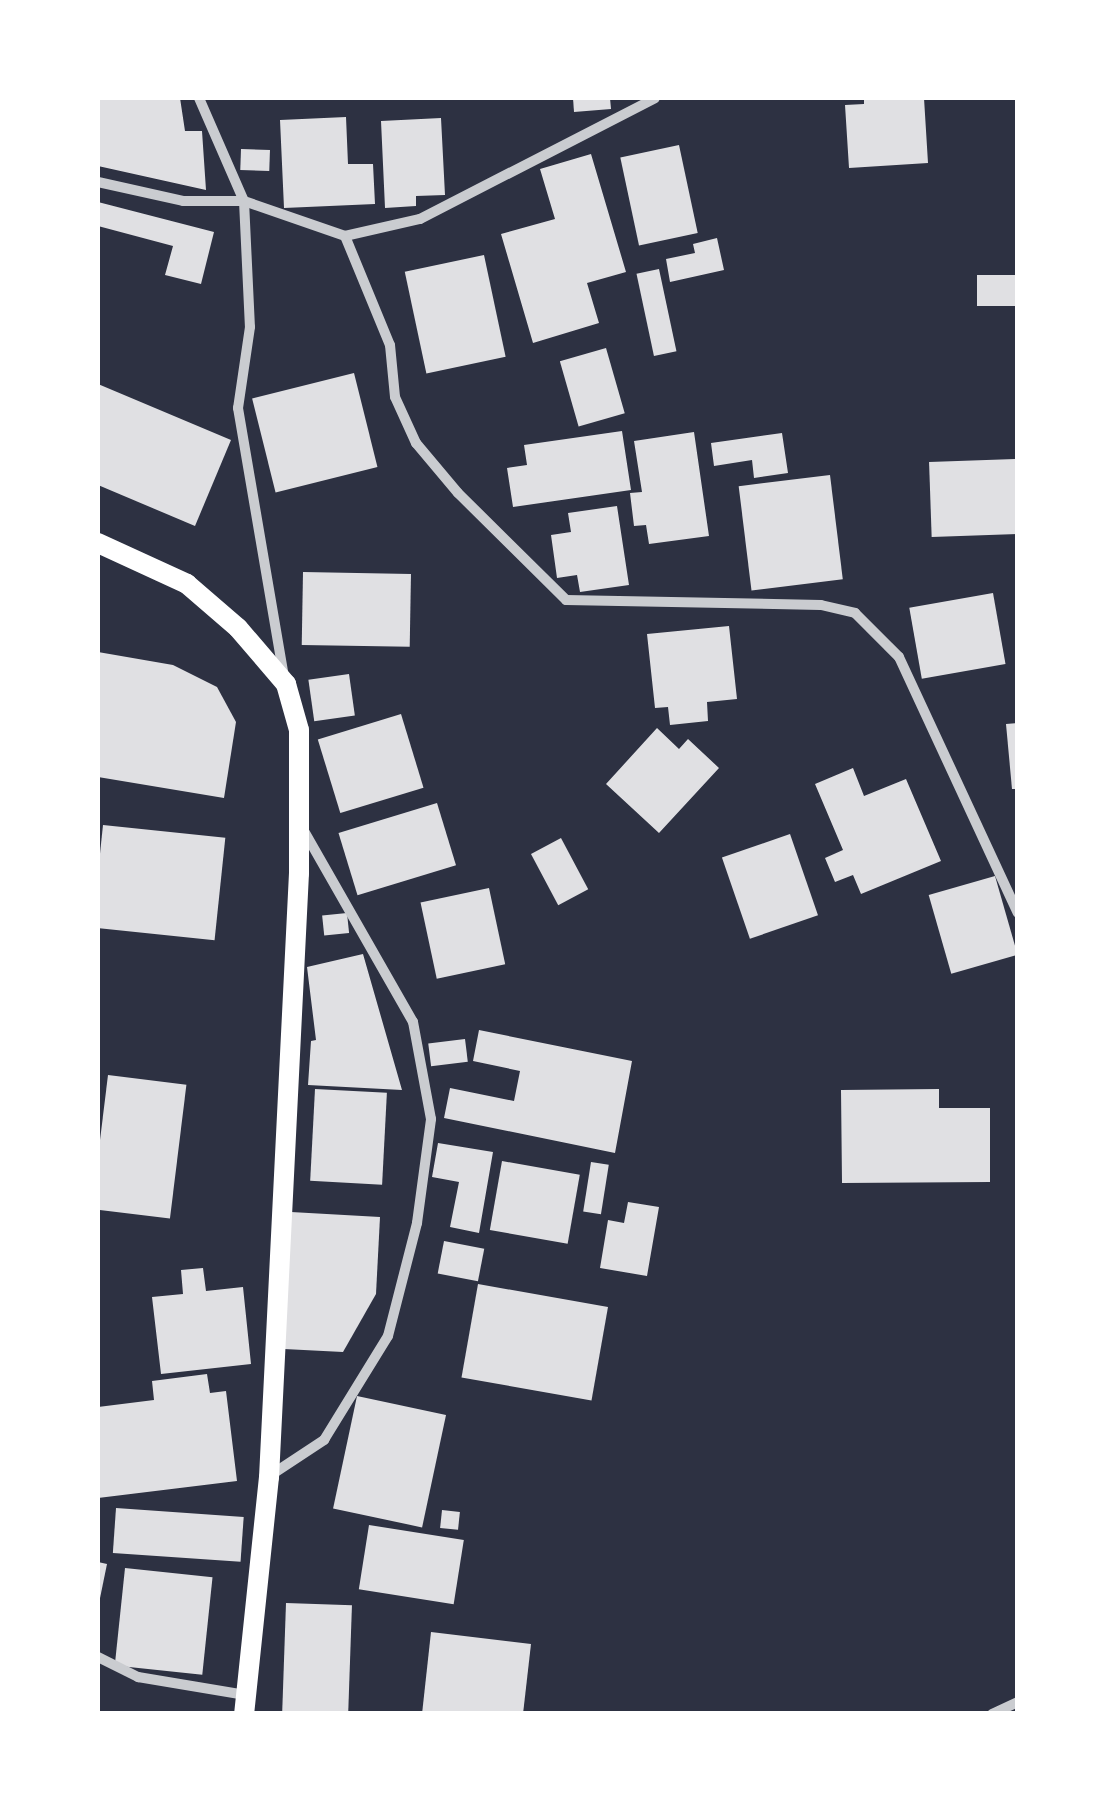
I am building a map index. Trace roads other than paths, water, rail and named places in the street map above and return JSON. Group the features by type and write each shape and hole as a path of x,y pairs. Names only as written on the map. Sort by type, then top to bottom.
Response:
{"main road":[{"path":"98,542 187,584 238,628 286,684 299,730 300,824 269,1477 245,1704"}],"street":[{"path":"199,98 244,201 250,327 238,408 286,684"},
{"path":"98,182 183,201 244,201 345,236 420,219 654,98"},
{"path":"345,236 390,345 395,397 416,442 458,493 566,600 821,605 855,613 898,658 1018,912"},
{"path":"269,1477 324,1440 388,1336 417,1223 430,1120 413,1022 300,824"},
{"path":"98,1656 138,1677 245,1704"},
{"path":"992,1714 1018,1702"}]}
